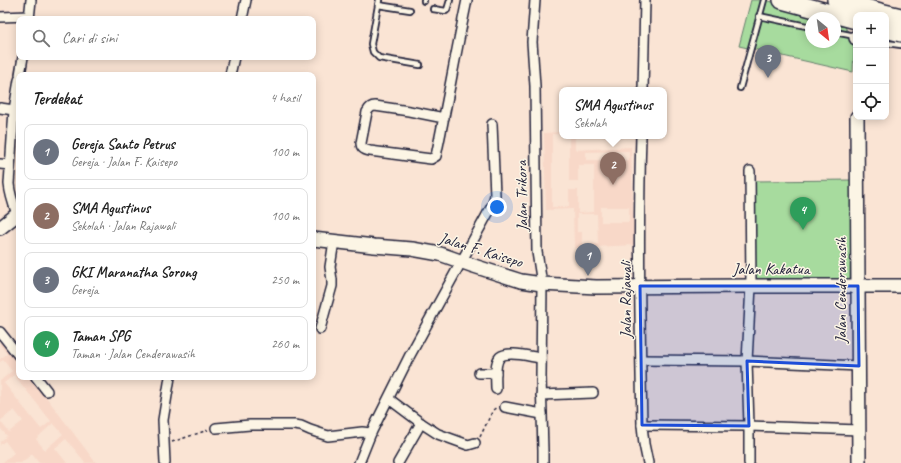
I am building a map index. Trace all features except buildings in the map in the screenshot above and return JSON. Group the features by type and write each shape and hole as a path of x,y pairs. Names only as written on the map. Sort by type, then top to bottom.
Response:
{"highway":[{"path":"782,0 901,17"},
{"path":"836,0 860,11"},
{"path":"889,30 901,34"}],"street":[{"path":"29,16 31,0"},
{"path":"243,16 246,0"},
{"path":"444,118 372,106 367,112 360,142 361,146 370,151 431,159 436,156 444,118 457,48 467,0"},
{"name":"Jalan Trikora","path":"535,0 532,42 535,86 538,252 542,284 541,395 544,451 543,463"},
{"path":"643,87 645,0"},
{"path":"0,17 16,18"},
{"path":"20,72 22,60"},
{"path":"231,72 233,60"},
{"path":"16,98 9,184 10,194 16,208"},
{"path":"0,108 14,110"},
{"name":"Jalan Cenderawasih","path":"857,120 859,463"},
{"path":"359,463 371,433 409,357 493,204 495,195 492,124"},
{"name":"Jalan Rajawali","path":"641,139 640,286 642,425 648,463"},
{"path":"0,164 10,165"},
{"path":"749,463 747,361 751,286 750,172"},
{"path":"0,228 16,215"},
{"name":"Jalan F. Kaisepo","path":"316,238 412,249 440,254 521,281 542,284 596,287 640,286"},
{"path":"320,329 332,286 330,267 334,241"},
{"name":"Jalan Kakatua","path":"640,286 901,286"},
{"path":"0,332 16,352"},
{"path":"496,389 497,362 500,358 506,354 541,358"},
{"path":"641,360 747,361 858,366"},
{"path":"479,373 496,373"},
{"path":"38,380 47,391"},
{"path":"165,463 163,420 170,380"},
{"path":"541,395 593,393"},
{"path":"389,399 438,434 468,445 475,443"},
{"path":"505,407 542,414"},
{"path":"398,463 421,423"},
{"path":"216,428 250,425 294,424 328,436 362,432 371,433"},
{"path":"642,425 749,426 859,430"}],"lane":[{"path":"433,9 446,11 450,0"},
{"path":"740,88 764,0"},
{"path":"410,10 378,3 371,44 373,52 379,58 420,65"},
{"path":"759,16 805,26"},
{"path":"841,33 853,36"},
{"path":"889,43 901,46"}],"path":[{"path":"475,443 494,410 500,405 505,407"},
{"path":"163,445 216,428"}],"highlighted area":[{"path":"640,286 858,286 859,366 747,361 749,426 642,425"}],"shaded area":[{"path":"559,132 559,134 552,134 552,207 569,207 569,190 578,190 578,213 594,212 594,165 578,165 578,181 569,181 569,139 575,139 575,150 631,147 634,245 574,248 573,209 546,210 544,133","holes":["629,151 629,160 586,160 586,152","601,207 629,207 629,222 601,222","577,214 597,214 598,244 582,244 582,232 577,232"]},
{"path":"0,336 16,357 16,377 14,375 4,383 41,429 51,421 18,380 33,380 96,463 84,463 85,462 66,439 55,448 67,463 39,463 32,454 21,463 2,463 14,453 5,441 0,445 0,442 7,436 0,428 0,421 0,381 12,371 3,360 0,362 0,359 7,354 0,345","holes":["14,410 23,421 9,432 0,421","53,423 63,434 45,450 36,439"]}],"green space":[{"path":"751,0 765,0 811,12 805,12 805,48 841,48 841,20 853,40 853,72 739,46"},
{"path":"852,180 850,280 754,280 755,181"}],"place":[{"name":"GKI Maranatha Sorong","path":"768,78"},
{"name":"SMA Agustinus","path":"613,185"},
{"name":"Taman SPG","path":"803,230"},
{"name":"Gereja Santo Petrus","path":"588,276"}]}
